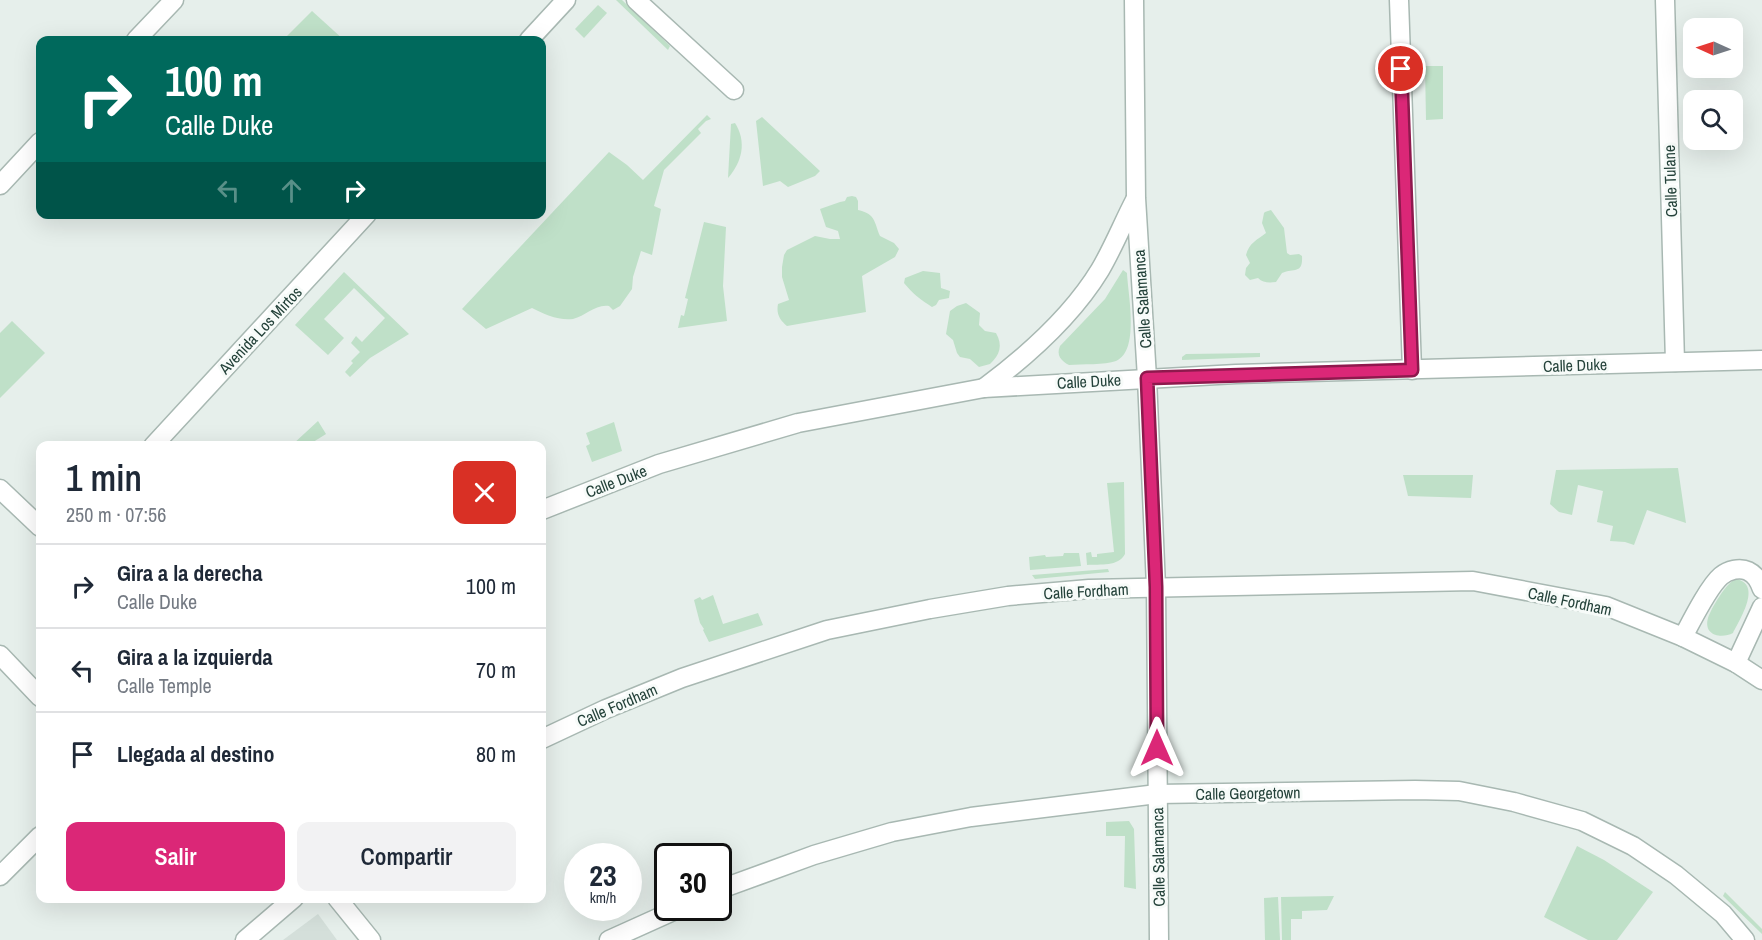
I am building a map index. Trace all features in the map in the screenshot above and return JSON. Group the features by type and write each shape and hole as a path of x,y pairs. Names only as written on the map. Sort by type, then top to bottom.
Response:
{"street":[{"path":"140,36 174,0"},
{"path":"533,36 566,0"},
{"path":"636,0 734,90"},
{"name":"Calle Salamanca","path":"1134,0 1136,198 1156,587 1159,940"},
{"path":"1399,0 1412,370"},
{"name":"Calle Tulane","path":"1665,0 1675,362"},
{"path":"0,185 36,146"},
{"name":"Calle Salamanca","path":"984,388 1043,338 1083,296 1100,270 1136,198"},
{"name":"Avenida Los Mirtos","path":"158,441 362,219"},
{"name":"Calle Duke","path":"546,508 658,464 798,423 984,388 1147,378 1762,360"},
{"path":"0,489 36,523"},
{"path":"1683,637 1721,575 1732,570 1744,569 1754,574 1762,589"},
{"name":"Calle Fordham","path":"546,737 606,709 682,678 827,630 1008,596 1089,589 1473,581 1606,606 1683,637 1736,663 1762,680"},
{"path":"1736,663 1762,607"},
{"path":"0,655 36,693"},
{"name":"Calle Georgetown","path":"732,885 814,855 892,832 971,817 1157,794 1459,791 1514,802 1582,821 1633,846 1676,875 1723,914 1744,940"},
{"path":"0,876 36,840"},
{"path":"245,940 288,903"},
{"path":"342,903 371,940"},
{"path":"609,940 654,920"}],"shaded area":[{"path":"318,914 337,940 283,940"}],"green space":[{"path":"616,0 622,0 670,46 668,50"},
{"path":"598,5 607,13 584,38 575,29"},
{"path":"312,11 340,36 287,36"},
{"path":"1425,66 1443,66 1443,119 1426,120"},
{"path":"707,115 711,119 698,129 701,133 664,170 654,206 661,209 652,255 641,251 632,289 620,306 613,310 609,306 595,308 573,319 562,319 532,308 486,329 462,309 609,152 643,180"},
{"path":"762,117 820,171 815,176 788,187 780,181 763,186 756,121"},
{"path":"735,123 742,145 740,159 728,178 731,124"},
{"path":"852,196 858,201 858,210 874,219 880,236 894,243 899,249 895,257 862,276 866,312 787,326 778,314 778,304 789,300 782,277 784,255 787,250 815,236 840,239 838,231 826,227 820,209 845,201 847,197"},
{"path":"1271,210 1284,228 1287,253 1302,256 1301,266 1282,273 1276,282 1266,282 1258,278 1250,280 1245,275 1250,263 1246,255 1247,251 1266,233 1262,223 1264,213"},
{"path":"704,222 726,227 723,286 727,321 678,328 681,315 684,316 688,299 685,298"},
{"path":"1123,270 1127,273 1131,322 1128,346 1123,355 1116,361 1106,363 1069,365 1059,355 1060,346 1105,299"},
{"path":"923,271 940,273 941,288 950,291 949,298 939,300 932,307 910,290 904,283 905,278"},
{"path":"344,272 409,334 370,358 350,377 345,372 360,352 351,343 356,336 362,342 385,318 354,288 324,319 344,338 328,355 295,325"},
{"path":"966,303 980,313 979,325 985,331 996,333 998,337 999,350 990,364 979,367 970,359 960,357 953,340 946,334 950,311"},
{"path":"12,321 45,353 0,398 0,333"},
{"path":"1260,353 1260,357 1182,360 1186,354"},
{"path":"318,421 326,434 315,441 296,441"},
{"path":"614,422 622,451 592,462 586,446 590,444 586,433"},
{"path":"1678,468 1686,523 1647,510 1634,545 1610,541 1613,526 1597,522 1603,491 1578,485 1572,515 1559,512 1550,504 1556,470"},
{"path":"1403,475 1473,475 1471,498 1408,496"},
{"path":"1124,482 1125,554 1114,563 1087,565 1086,553 1091,552 1092,557 1097,557 1097,554 1114,552 1107,483"},
{"path":"1064,553 1079,553 1081,566 1030,570 1029,557 1063,556"},
{"path":"1108,569 1109,572 1035,579 1032,575"},
{"path":"1735,579 1743,582 1747,587 1748,601 1733,633 1719,636 1708,629 1708,618 1719,597"},
{"path":"713,595 723,624 758,613 763,625 709,642 700,623 694,600 700,597 702,600"},
{"path":"1129,821 1134,829 1136,889 1124,887 1125,836 1106,836 1106,822"},
{"path":"1577,846 1604,860 1653,892 1617,940 1588,940 1544,917"},
{"path":"1725,892 1762,929 1762,934 1723,896"},
{"path":"1334,896 1327,910 1302,911 1302,919 1291,919 1291,940 1282,940 1281,897"},
{"path":"1278,897 1280,940 1265,940 1264,898"}],"route":[{"path":"1157,748 1156,587 1147,378 1412,370 1401,69"}]}
